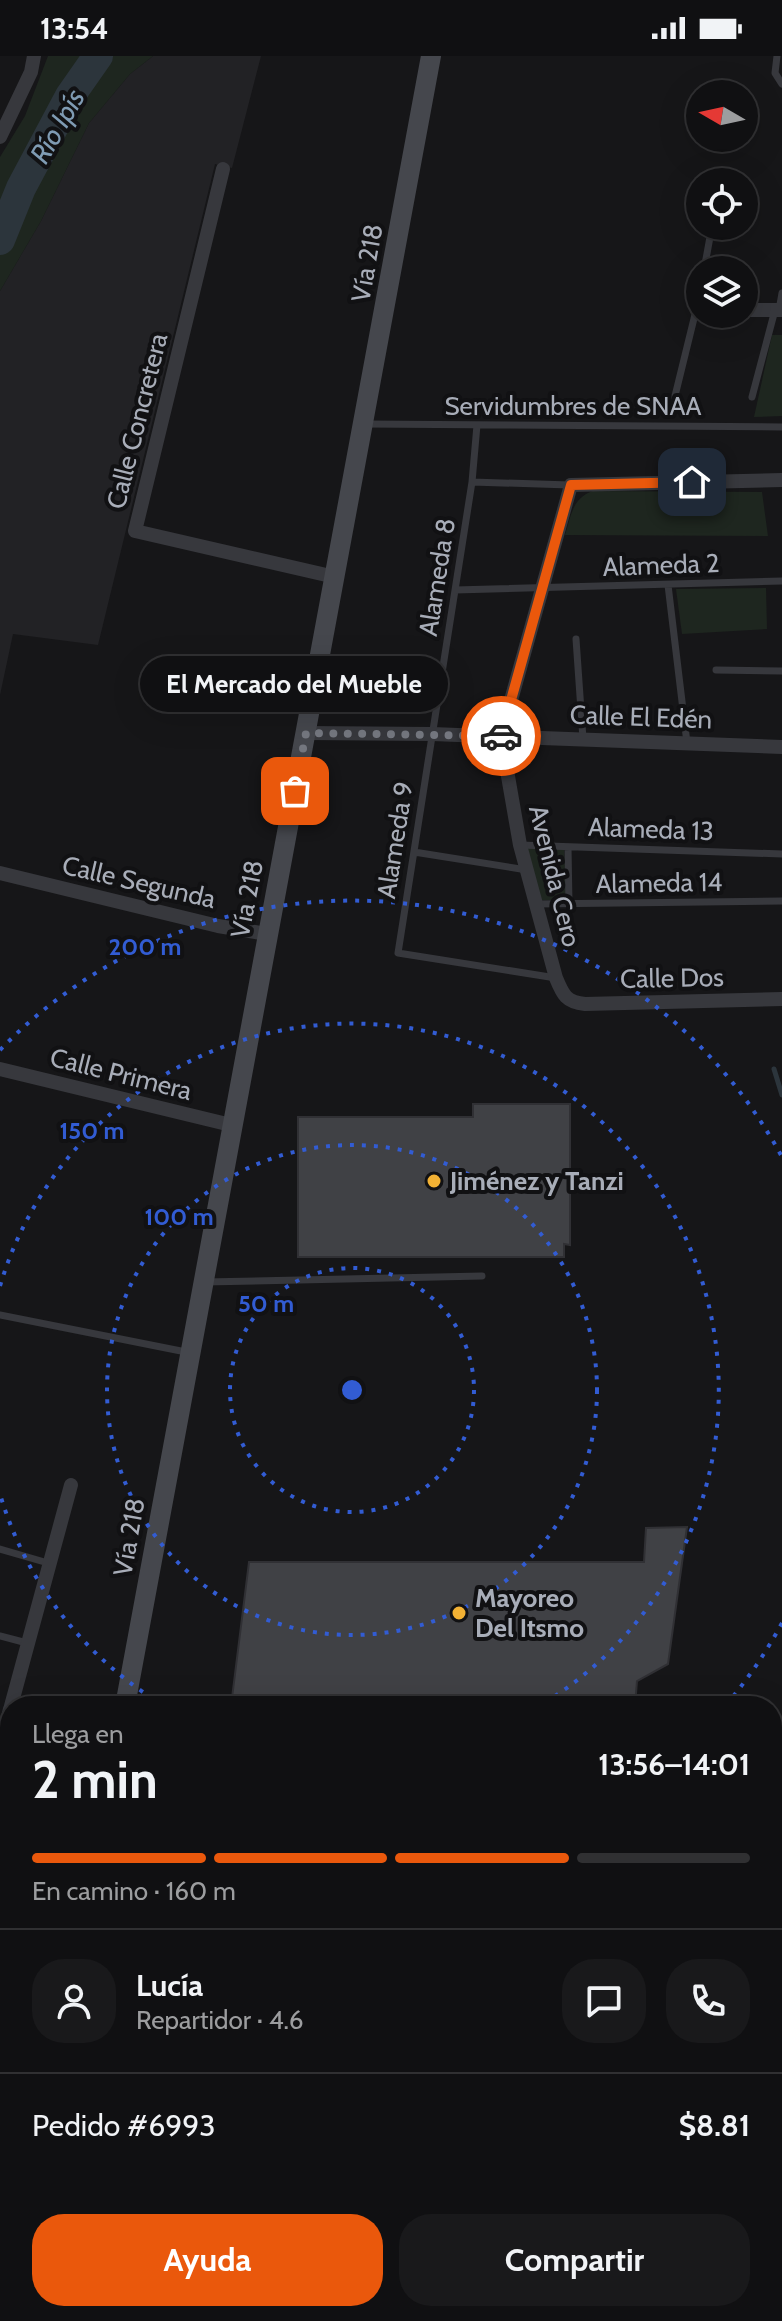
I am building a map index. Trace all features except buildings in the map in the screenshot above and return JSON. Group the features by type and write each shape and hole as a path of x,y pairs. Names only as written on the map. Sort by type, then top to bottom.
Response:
{"main road":[{"name":"Vía 218","path":"127,1696 431,56"}],"street":[{"path":"0,137 7,107 31,72 34,56"},
{"name":"Calle Concretera","path":"223,169 135,531 335,577"},
{"path":"571,485 782,480"},
{"name":"Avenida Cero","path":"564,998 520,845 501,736 571,485"},
{"name":"Calle El Edén","path":"306,733 501,736 782,747"},
{"name":"Calle Segunda","path":"0,873 218,926 267,934"},
{"name":"Calle Dos","path":"564,998 572,1003 585,1004 782,999"},
{"name":"Calle Primera","path":"0,1069 231,1125"},
{"path":"13,1696 71,1485"}],"lane":[{"path":"777,56 775,73 782,84"},
{"path":"752,397 782,293"},
{"path":"674,400 694,328"},
{"name":"Servidumbres de SNAA","path":"364,424 782,427"},
{"name":"Alameda 8","path":"432,734 472,482 477,425"},
{"path":"472,482 571,485"},
{"name":"Alameda 2","path":"455,590 782,581"},
{"path":"668,585 687,743"},
{"path":"576,639 583,739"},
{"path":"716,670 782,671"},
{"name":"Alameda 9","path":"432,734 398,953 556,978"},
{"name":"Alameda 13","path":"520,845 782,854"},
{"path":"568,847 569,904"},
{"path":"414,852 527,870"},
{"name":"Alameda 14","path":"536,904 782,901"},
{"path":"202,1282 482,1276"},
{"path":"0,1315 189,1353"},
{"path":"0,1549 48,1563"},
{"path":"0,1636 27,1643"}],"shaded area":[{"path":"48,56 153,56 130,74 89,123 41,221 0,291 0,157 25,116"},
{"path":"153,56 261,56 232,168 215,164 98,645 13,634 0,695 0,291 41,221 89,123 130,74"},
{"path":"772,335 782,335 782,416 754,417"},
{"path":"593,491 762,492 768,536 565,535 576,503"},
{"path":"766,588 767,629 682,634 676,589"},
{"path":"526,848 564,849 567,900 540,900"}],"waterway":[{"name":"Río Ipís","path":"0,240 21,188 70,96 98,56"},
{"path":"774,1069 782,1095"}],"way so far":[{"path":"295,791 306,733 501,736"}],"place":[{"name":"El Mercado del Mueble","path":"295,791"},
{"name":"Jiménez y Tanzi","path":"434,1181"},
{"name":"Mayoreo Del Itsmo","path":"459,1613"}],"route":[{"path":"501,736 571,485 692,482"}]}
